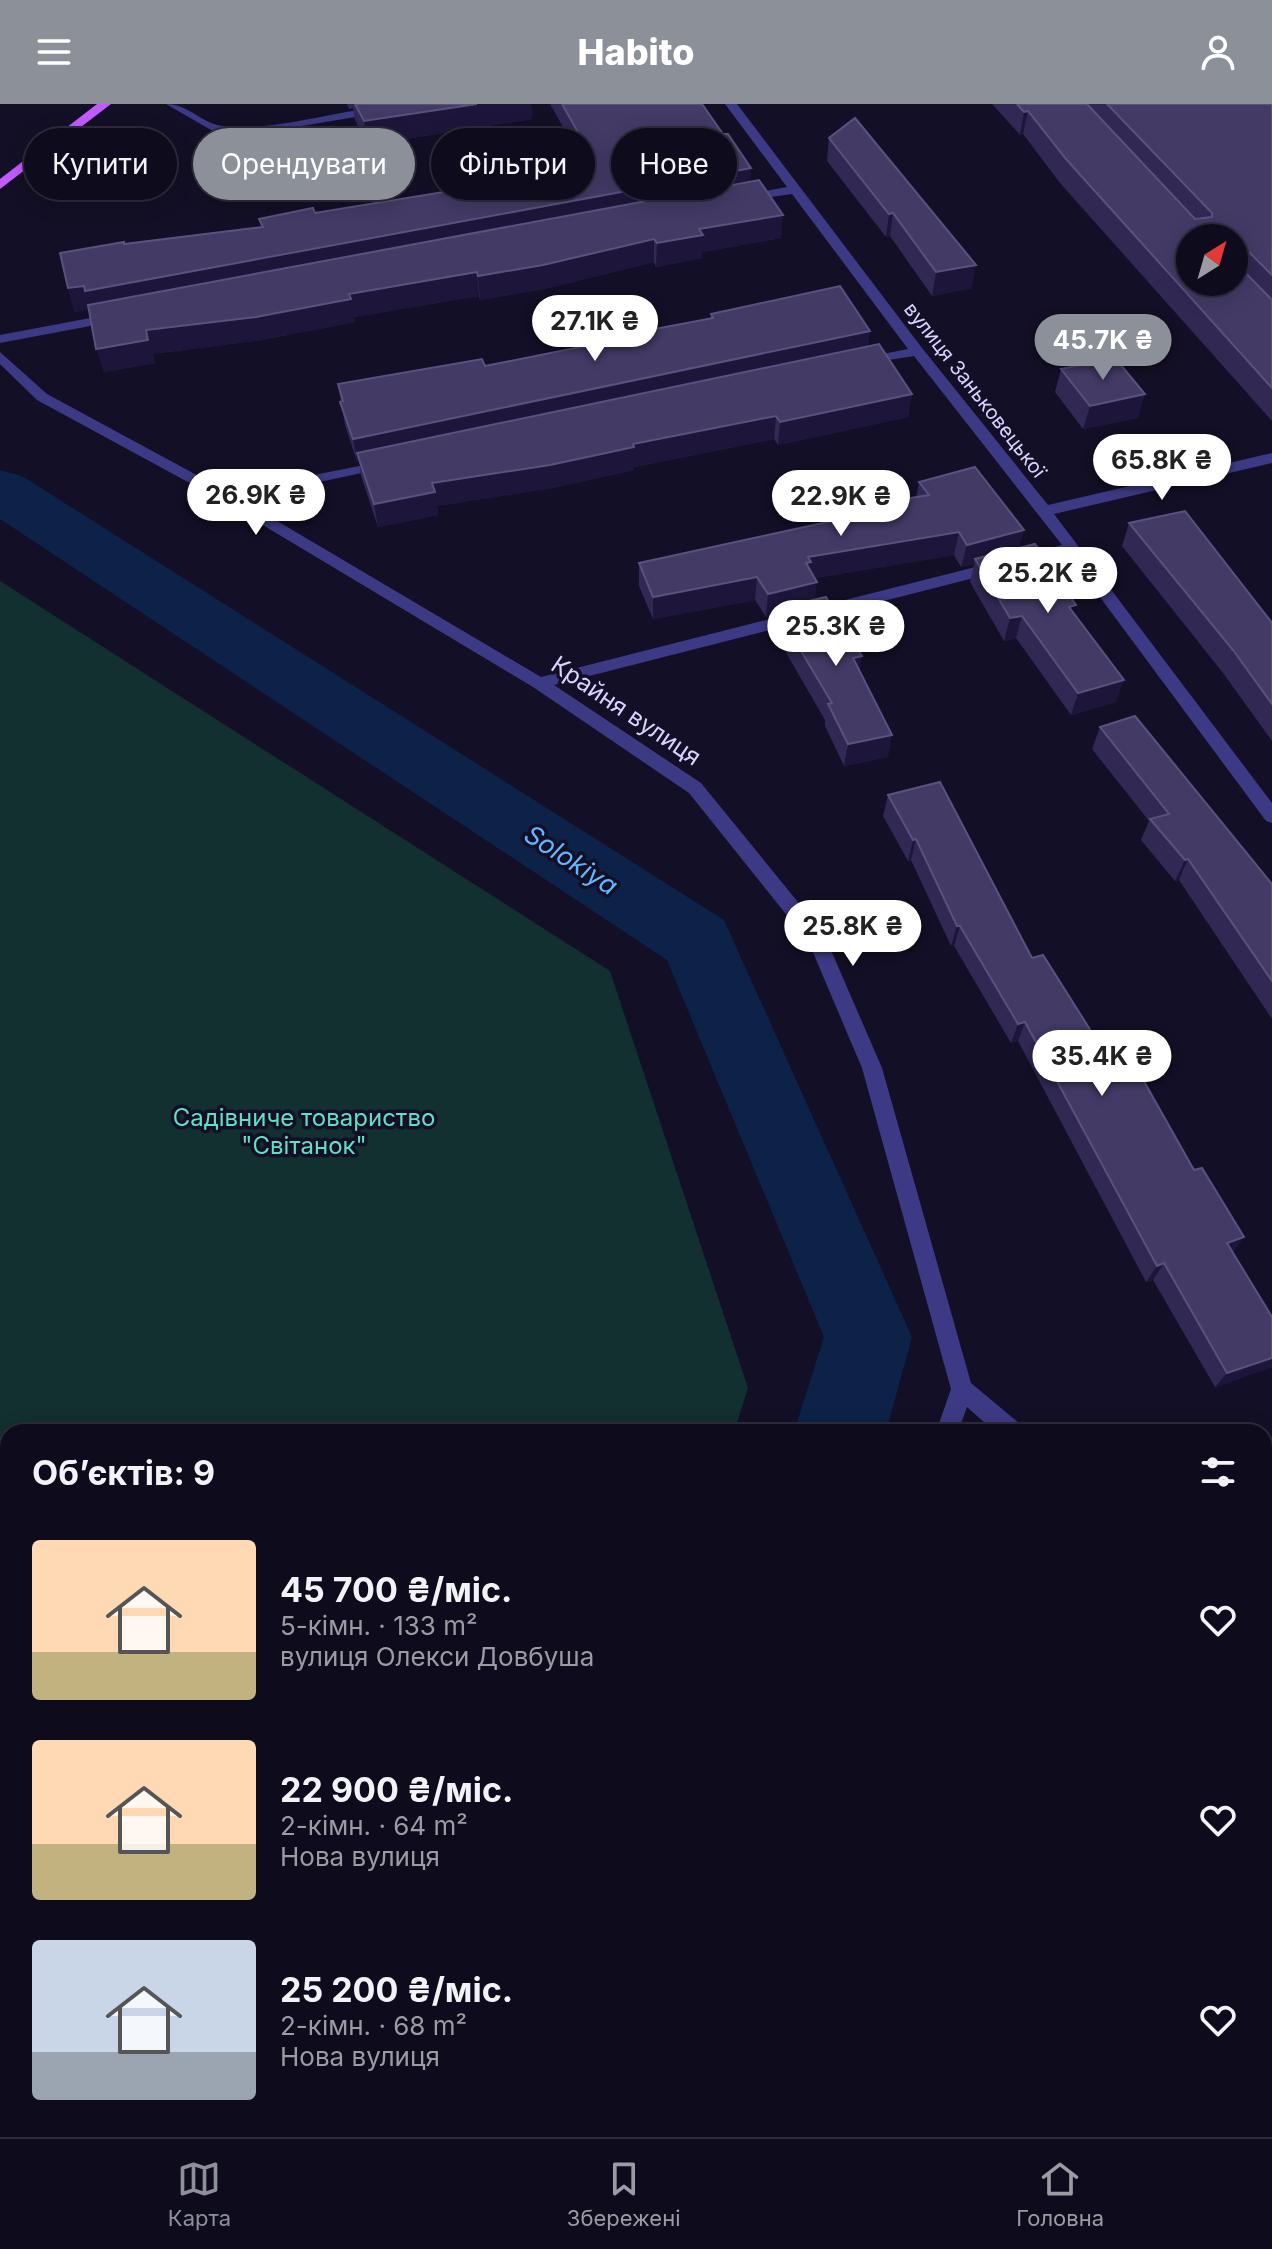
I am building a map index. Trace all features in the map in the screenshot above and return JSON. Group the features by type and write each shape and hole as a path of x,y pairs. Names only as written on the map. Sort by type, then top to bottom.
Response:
{"main road":[{"path":"0,185 105,104"}],"street":[{"path":"172,104 218,130 266,128 409,104"},
{"name":"вулиця Заньковецької","path":"731,104 917,351 1044,511 1272,816"},
{"path":"734,201 797,189"},
{"path":"0,339 125,315"},
{"path":"840,367 917,351"},
{"name":"Крайня вулиця","path":"0,356 42,397 226,497 539,683 695,788 817,939 872,1068 962,1389"},
{"path":"1044,511 1272,458"},
{"path":"226,497 395,461"},
{"path":"539,683 1072,548"},
{"path":"950,1424 962,1389 1003,1424"}],"green space":[{"name":"Садівниче товариство \"Світанок\"","path":"0,581 610,971 748,1388 737,1424 0,1424"}],"building":[{"path":"355,104 477,104 364,121"},
{"path":"562,104 702,104 719,128 611,128 611,194 595,197 595,128 576,128"},
{"path":"1017,104 1087,104 1195,219 1212,217 1212,213 1107,104 1272,104 1272,275 1248,252 1248,224 1176,224 1176,281 1066,159 1028,111 1024,112"},
{"path":"855,118 976,265 936,272 893,213 889,214 829,138"},
{"path":"737,147 751,168 737,171"},
{"path":"759,180 783,215 699,229 703,235 657,243 654,239 543,265 478,276 477,272 349,294 351,299 256,317 146,330 148,340 96,349 88,305 652,200 737,200 737,184"},
{"path":"431,194 431,200 578,200 85,291 84,286 68,288 60,253 124,242 263,227 259,219 313,208 315,213 395,200 415,200 415,197"},
{"path":"1248,275 1272,300 1272,388 1189,296 1248,296"},
{"path":"840,286 870,331 353,439 340,402 343,401 338,384 482,359 485,366 620,339 618,336 713,318 711,314"},
{"path":"879,344 912,394 780,422 776,416 633,444 634,447 550,465 432,483 435,492 374,504 357,453"},
{"path":"1115,358 1145,394 1090,406 1061,369"},
{"path":"975,467 1024,530 967,545 959,532 808,557 811,562 806,563 817,582 768,594 757,577 653,597 639,563 841,519 837,510 929,495 919,482"},
{"path":"1185,511 1272,623 1272,704 1233,650 1129,523"},
{"path":"1035,544 1076,605 1069,607 1124,680 1078,693 1022,616 1010,618 975,559"},
{"path":"826,597 862,656 853,658 892,735 848,744 828,704 832,703 776,609"},
{"path":"1135,716 1272,884 1272,981 1188,859 1185,860 1150,819 1169,814 1100,727"},
{"path":"940,782 1032,958 1043,955 1108,1058 1128,1053 1194,1170 1202,1168 1244,1237 1227,1243 1272,1317 1272,1358 1227,1373 1164,1263 1157,1266 1025,1022 1018,1024 960,926 957,926 916,839 913,840 888,795"}],"waterway":[{"name":"Solokiya","path":"0,490 697,941 868,1337 842,1424"}]}
